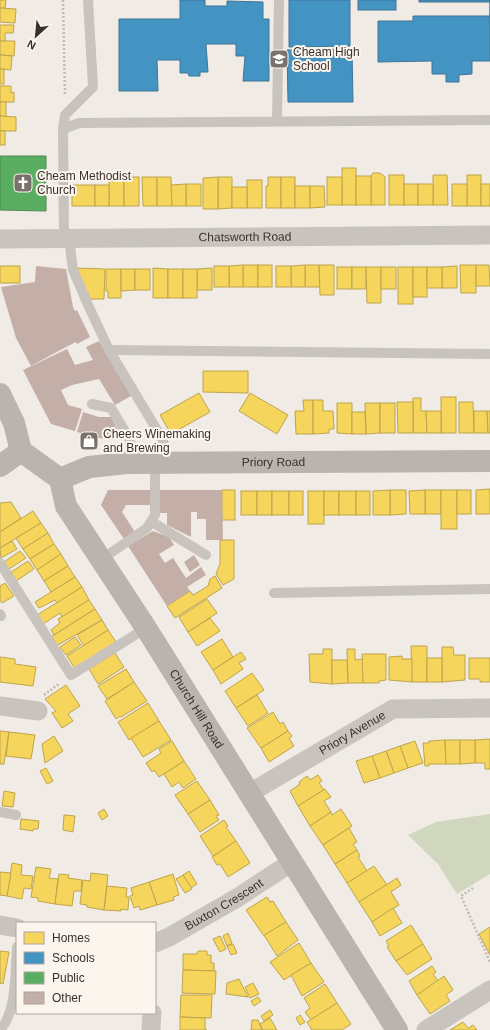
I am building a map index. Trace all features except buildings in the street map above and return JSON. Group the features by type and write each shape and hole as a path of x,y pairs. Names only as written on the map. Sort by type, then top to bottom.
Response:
{"street":[{"name":"Chatsworth Road","path":"0,239 490,235"},
{"path":"0,394 14,424 21,451 60,479"},
{"path":"0,466 21,451"},
{"name":"Priory Road","path":"60,479 89,467 152,463 490,461"},
{"name":"Church Hill Road","path":"60,479 66,506 146,628 248,794 397,1030"},
{"path":"0,706 38,711"},
{"name":"Priory Avenue","path":"248,794 393,709 490,708"},
{"name":"Buxton Crescent","path":"156,943 162,942 203,918 292,862"},
{"path":"0,925 16,928"},
{"path":"426,1030 490,990"},
{"path":"151,1030 152,1014"}],"lane":[{"path":"88,0 93,87 66,115 63,129 66,238 73,270 109,350 163,440 152,463 155,515 152,522 148,528 102,559"},
{"path":"277,121 279,0"},
{"path":"63,129 79,123 490,120"},
{"path":"109,350 490,354"},
{"path":"92,404 111,408 128,438 152,463"},
{"path":"152,522 206,555"},
{"path":"0,563 70,676 146,628"},
{"path":"274,593 490,589"},
{"path":"0,812 16,815"},
{"path":"0,1030 6,1023 11,1012 16,958"}],"path":[{"path":"63,0 66,115"},
{"path":"38,711 37,703 39,699 70,676"},
{"path":"473,888 461,896 490,962"}],"green space":[{"path":"490,814 490,874 457,894 438,864 408,835 436,822"}],"place":[{"name":"Cheam High School","path":"279,59"},
{"name":"Cheam Methodist Church","path":"23,183"},
{"name":"Cheers Winemaking and Brewing","path":"89,441"}]}
